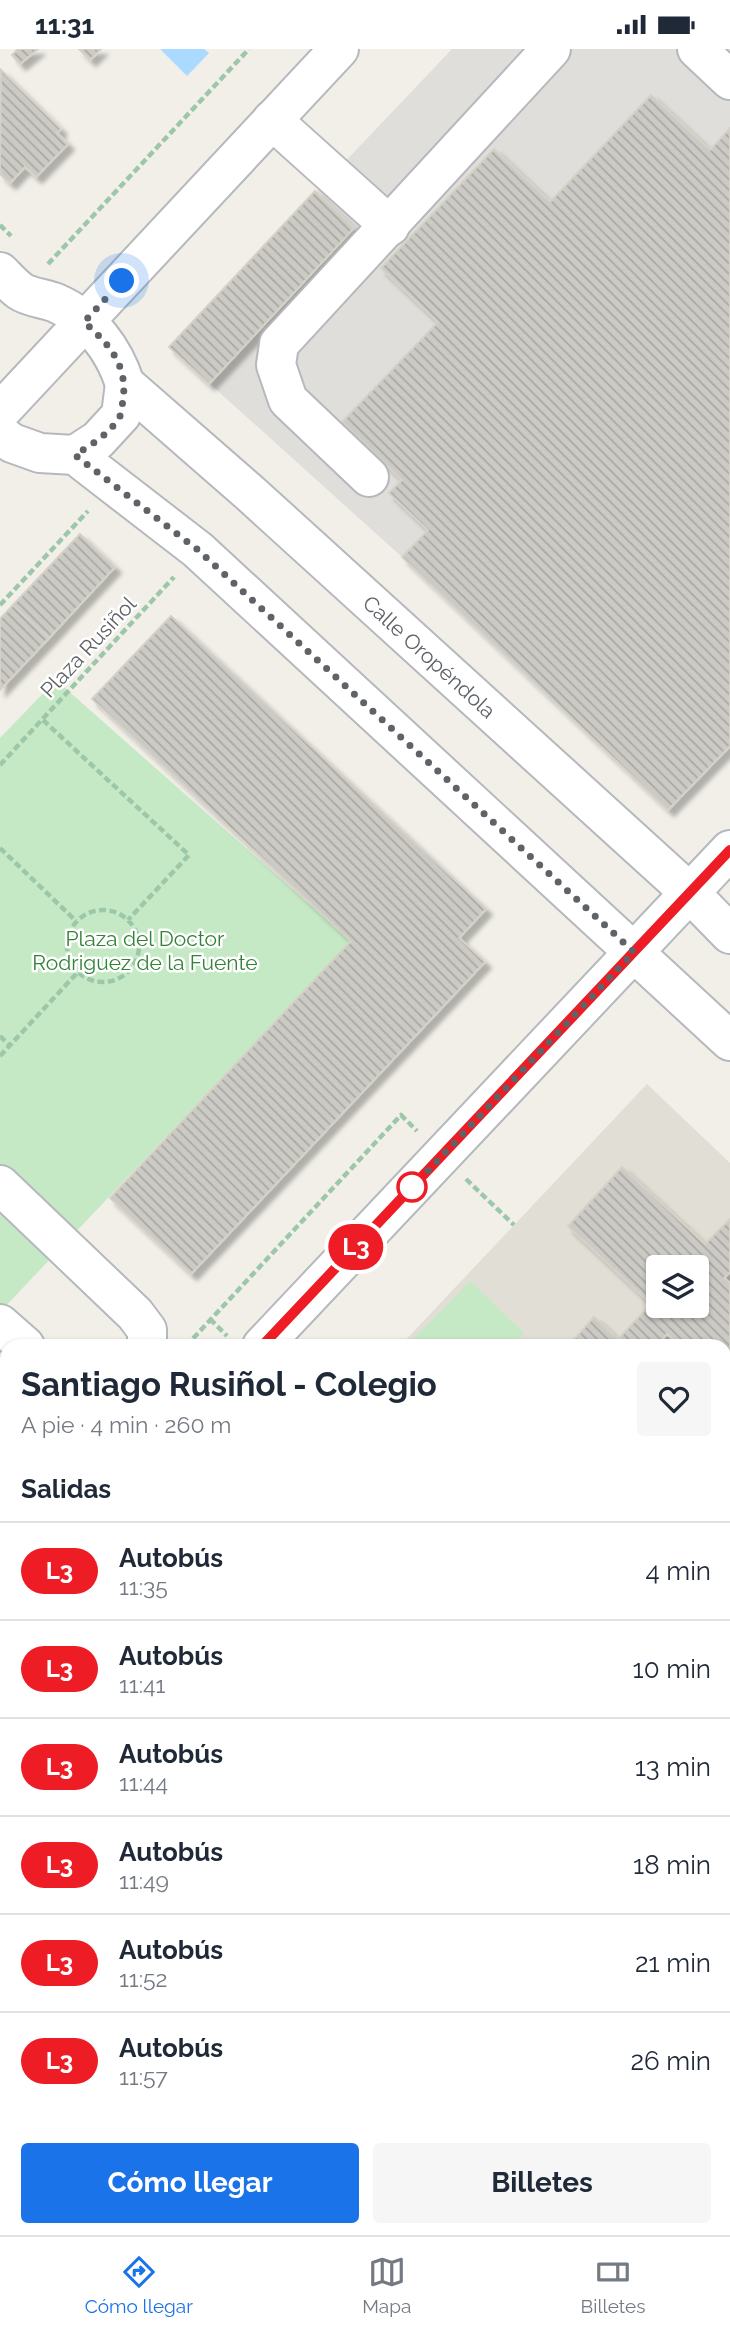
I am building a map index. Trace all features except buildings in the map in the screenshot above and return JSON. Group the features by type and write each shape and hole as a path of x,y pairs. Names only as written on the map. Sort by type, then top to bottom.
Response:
{"street":[{"path":"0,412 339,49"},
{"path":"369,477 288,400 276,365 279,344 551,49"},
{"path":"697,49 730,80"},
{"path":"272,120 390,226"},
{"name":"Calle Oropéndola","path":"7,290 58,303 84,322 106,342 118,362 125,384 251,494 690,893 730,934"},
{"path":"75,455 98,440 121,415 125,384"},
{"path":"0,435 12,443 40,453 75,455 198,550 730,1041"},
{"path":"247,1339 634,952 730,850"},
{"path":"0,1185 135,1314 147,1330 147,1339"},
{"path":"0,1324 17,1339"}],"path":[{"path":"7,290 249,49"},
{"path":"0,605 113,484"},
{"name":"Plaza Rusiñol","path":"0,765 198,550"},
{"path":"43,720 189,855 128,920"},
{"path":"0,848 76,921"},
{"path":"92,911 111,911 128,920 138,936 138,955 129,972 113,981 94,982 78,973 68,956 67,938 76,921 92,911"},
{"path":"0,1056 78,973"},
{"path":"0,1036 10,1046"},
{"path":"210,1319 242,1339"}],"shaded area":[{"path":"452,49 730,49 730,746 668,810 402,557 169,347"},
{"path":"647,1084 730,1163 730,1339 407,1339"}],"green space":[{"name":"Plaza del Doctor Rodriguez de la Fuente","path":"56,680 351,941 0,1312 0,738"},
{"path":"470,1281 524,1333 518,1339 414,1339"}],"water":[{"path":"160,49 204,49 209,53 187,76"}],"bus line":[{"name":"L3","path":"269,1339 730,850"}],"route":[{"path":"122,281 84,322 106,342 118,362 125,384 121,415 98,440 75,455 198,550 634,952 406,1194 412,1187"}]}
